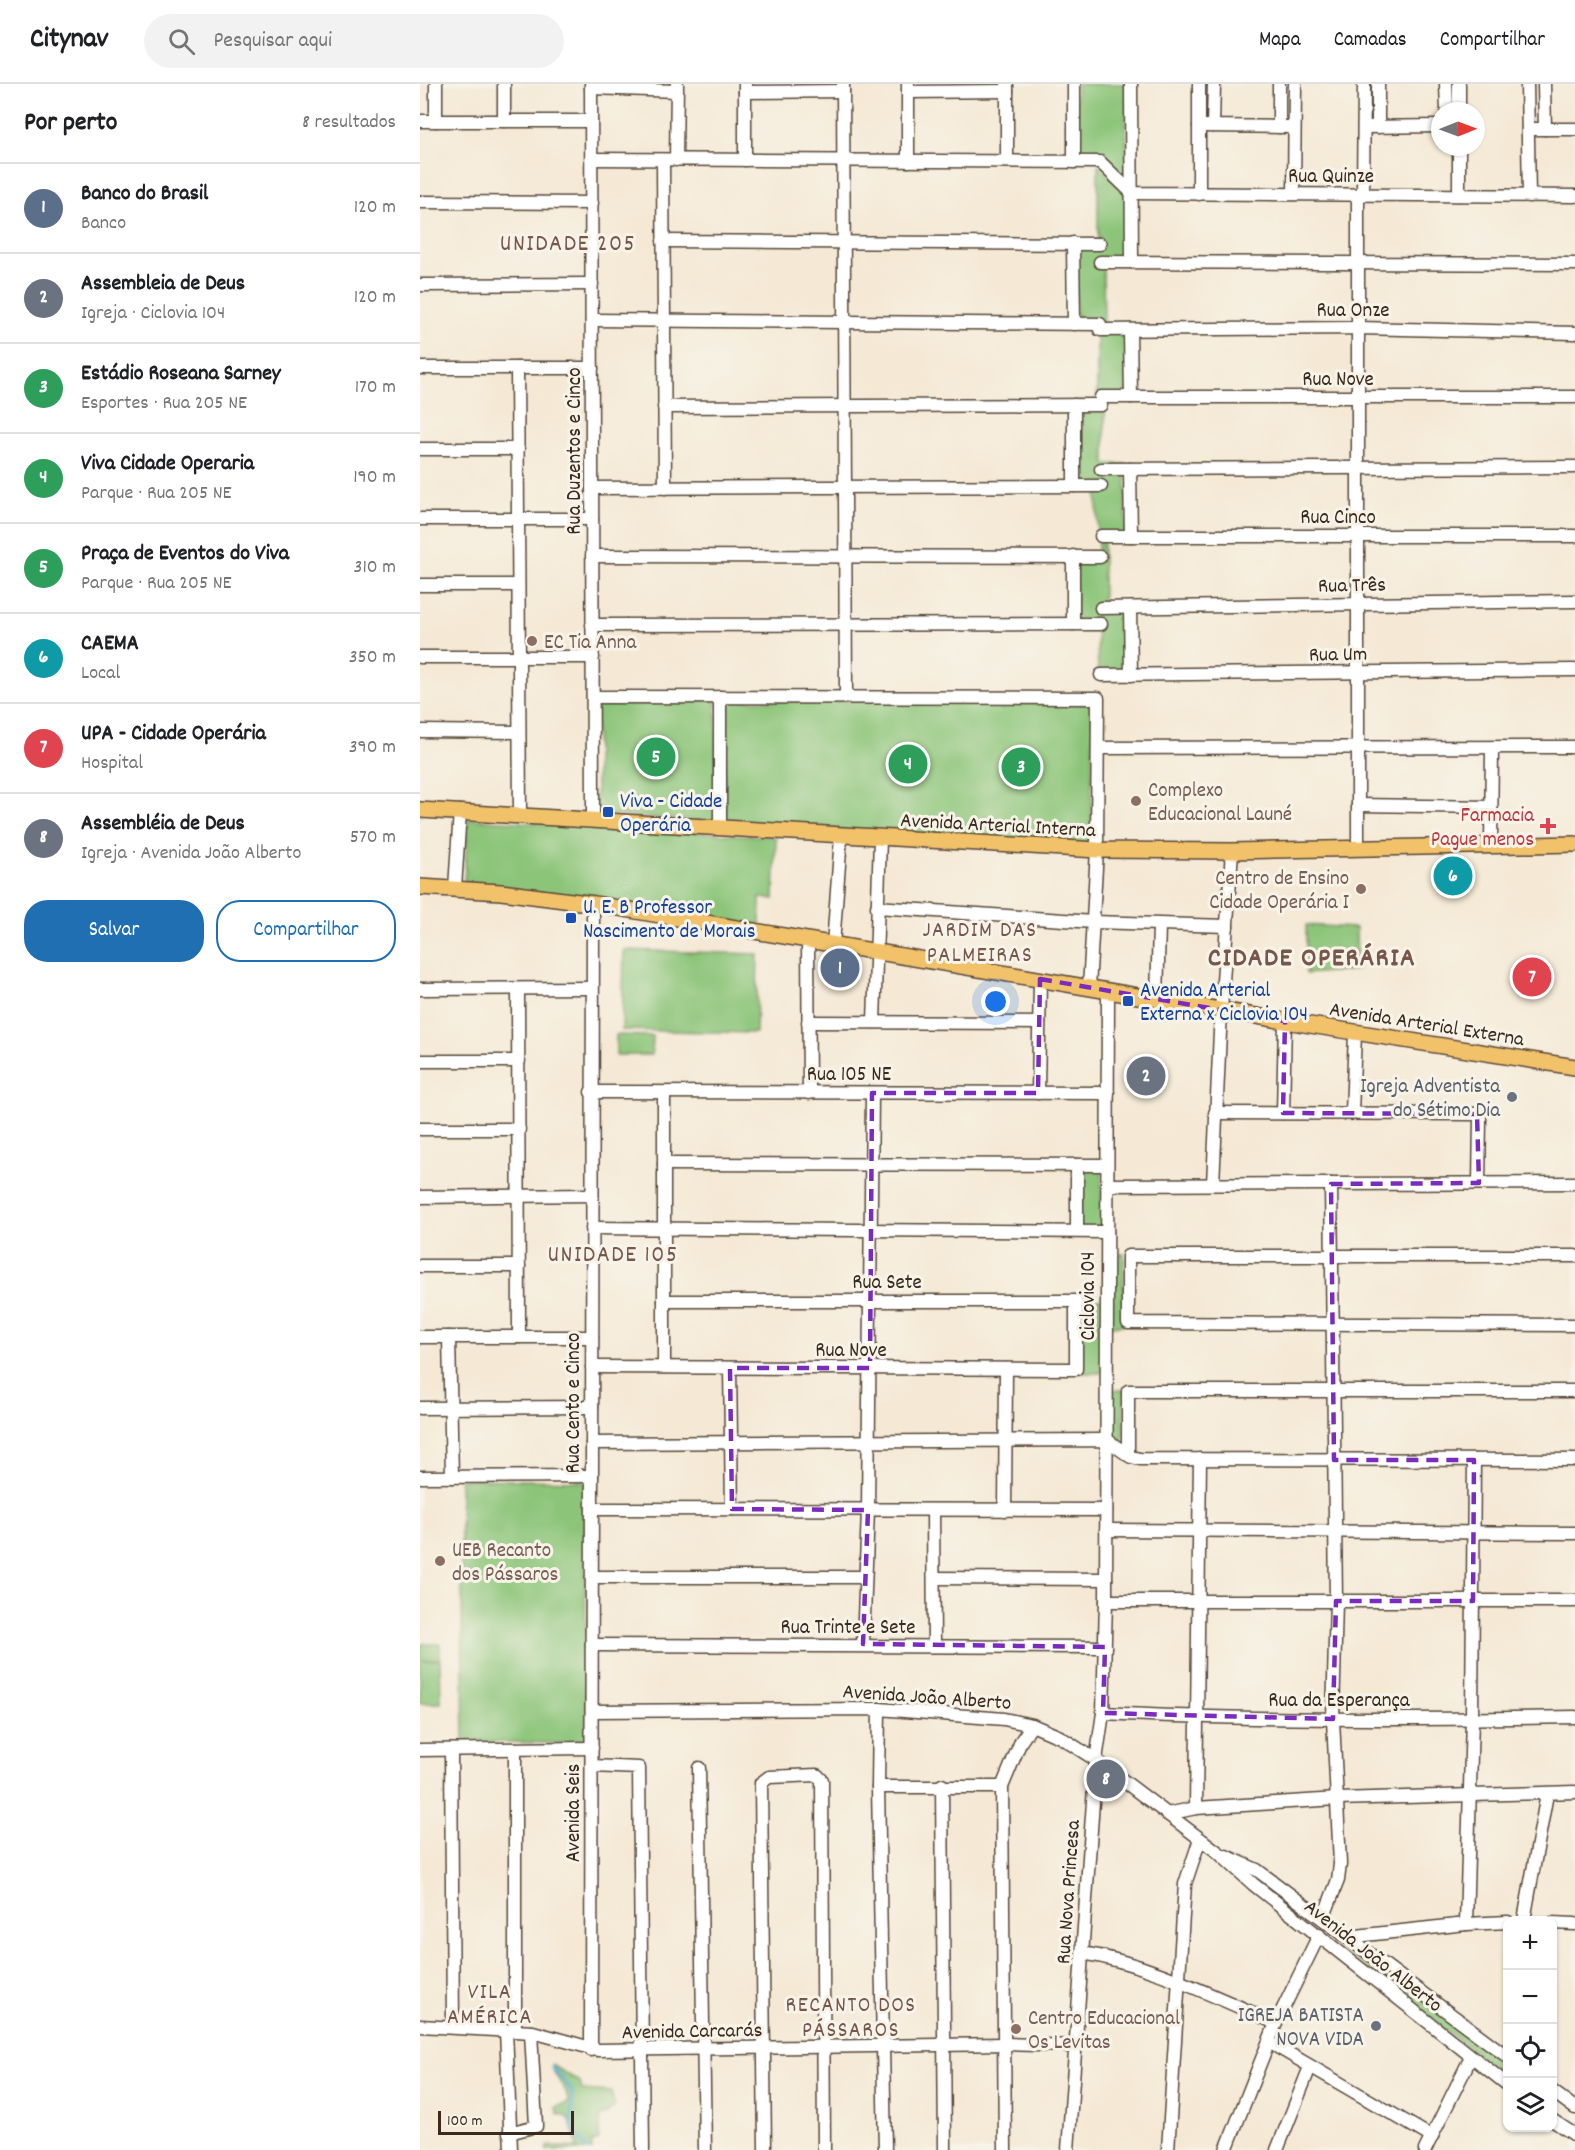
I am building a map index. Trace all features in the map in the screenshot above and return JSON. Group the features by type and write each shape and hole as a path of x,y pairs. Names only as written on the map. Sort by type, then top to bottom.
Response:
{"main road":[{"name":"Avenida Arterial Interna","path":"420,810 520,814 841,837 1097,850 1233,851 1575,844"},
{"name":"Avenida Arterial Externa","path":"420,887 455,888 593,904 1285,1022 1575,1067"}],"street":[{"path":"435,84 436,121"},
{"path":"504,84 504,121"},
{"path":"1074,84 1074,162"},
{"path":"1131,84 1132,262"},
{"path":"1199,84 1200,194"},
{"path":"1213,126 1214,84"},
{"path":"1279,84 1279,127"},
{"path":"1294,194 1295,84"},
{"path":"1358,849 1358,229 1364,84"},
{"path":"1378,84 1378,127"},
{"path":"1446,84 1446,102"},
{"path":"1459,84 1459,102"},
{"path":"1527,84 1530,196"},
{"path":"1544,84 1545,129"},
{"path":"591,86 677,87 676,160"},
{"name":"Rua Duzentos e Cinco","path":"591,86 593,819"},
{"path":"745,160 745,88 790,91 843,87 846,696"},
{"path":"908,161 908,88 959,92 1007,87 1007,161"},
{"path":"420,121 591,121"},
{"path":"1199,126 1294,127"},
{"path":"1364,127 1431,126"},
{"path":"1528,129 1575,129"},
{"path":"1459,156 1459,195"},
{"path":"592,159 1100,162 1132,193"},
{"path":"663,160 665,488"},
{"name":"Rua Quinze","path":"1132,193 1575,196"},
{"path":"420,202 592,203"},
{"path":"663,241 1100,244"},
{"path":"1073,243 1074,324"},
{"path":"1100,262 1575,264"},
{"path":"420,285 592,285"},
{"name":"Rua Onze","path":"592,320 1074,324 1130,330 1358,328 1575,333"},
{"path":"1130,330 1131,397"},
{"path":"420,368 592,368"},
{"path":"517,368 520,814"},
{"name":"Rua Nove","path":"664,407 1074,405 1131,397 1575,397"},
{"path":"1074,405 1074,486"},
{"path":"420,449 518,449"},
{"path":"1101,469 1575,467"},
{"path":"1131,469 1131,536"},
{"path":"592,488 844,489 1101,486"},
{"path":"420,519 592,519"},
{"name":"Rua Cinco","path":"1101,536 1575,536"},
{"path":"592,556 1101,557"},
{"path":"1073,556 1073,624"},
{"path":"420,585 518,585"},
{"name":"Rua Três","path":"1101,608 1575,601"},
{"path":"1130,608 1131,675"},
{"path":"592,625 1101,624"},
{"path":"420,657 592,657"},
{"name":"Rua Um","path":"1101,675 1575,670"},
{"path":"593,697 1098,698 1097,850 1089,988"},
{"path":"720,697 720,828"},
{"path":"420,731 519,732"},
{"path":"1098,748 1575,747"},
{"path":"1491,846 1492,748"},
{"path":"1358,805 1491,807"},
{"path":"455,888 460,812"},
{"path":"833,945 841,837"},
{"path":"874,1022 880,839"},
{"path":"1213,1184 1221,1010 1233,851"},
{"name":"Rua Cento e Cinco","path":"592,1577 591,988 593,904"},
{"path":"877,907 1093,922 1227,926"},
{"path":"1157,999 1159,925"},
{"path":"808,940 809,1093"},
{"path":"1038,1093 1040,979"},
{"path":"420,989 591,988"},
{"path":"518,989 519,1337"},
{"name":"Ciclovia 104","path":"1106,1601 1108,991"},
{"path":"808,1022 1039,1023"},
{"path":"1283,1113 1285,1022"},
{"path":"1352,1113 1355,1033"},
{"path":"420,1061 519,1062"},
{"name":"Rua 105 NE","path":"591,1092 1108,1093"},
{"path":"664,1093 664,1368"},
{"path":"863,1644 868,1510 872,1093"},
{"path":"1215,1113 1477,1114 1480,1119 1479,1184"},
{"path":"420,1129 519,1129"},
{"path":"664,1164 1107,1165"},
{"path":"1077,1165 1077,1231"},
{"path":"1107,1185 1575,1183"},
{"path":"1323,1919 1338,1880 1340,1864 1333,1719 1336,1601 1331,1184"},
{"path":"420,1197 592,1195"},
{"path":"592,1228 1107,1232"},
{"path":"1575,1256 1128,1256 1128,1323 1575,1324"},
{"path":"420,1266 519,1266"},
{"name":"Rua Sete","path":"664,1301 1076,1300 1076,1335"},
{"name":"Rua Nove","path":"592,1367 1076,1369 1076,1335"},
{"path":"420,1337 592,1337"},
{"path":"449,1337 452,1477"},
{"path":"730,1368 732,1509"},
{"path":"1005,1510 1006,1368"},
{"path":"1128,1455 1128,1391 1575,1391"},
{"path":"420,1408 592,1407"},
{"path":"592,1443 1107,1440 1128,1455 1140,1460 1575,1460"},
{"path":"1196,1808 1200,1460"},
{"path":"1466,1924 1472,1719 1474,1460"},
{"path":"420,1477 592,1476"},
{"path":"592,1509 1106,1510"},
{"path":"933,1510 933,1645"},
{"path":"1106,1530 1575,1533"},
{"path":"592,1577 865,1577"},
{"name":"Avenida Seis","path":"591,2049 592,1577"},
{"path":"934,1578 1106,1579"},
{"path":"1106,1601 1575,1601"},
{"name":"Rua Nova Princesa","path":"1068,2150 1096,1760 1103,1713 1106,1601"},
{"name":"Rua Trinte e Sete","path":"592,1645 863,1644 1105,1647"},
{"path":"879,1709 878,1787 885,2150"},
{"name":"Avenida João Alberto","path":"591,1711 879,1709 1004,1719 1032,1725 1060,1737 1096,1760 1219,1853 1253,1884 1503,2081"},
{"name":"Rua da Esperança","path":"1103,1713 1197,1718 1575,1717"},
{"path":"1005,2150 1002,1786 1016,1751 1032,1725"},
{"path":"420,1750 592,1748"},
{"path":"511,2150 509,2133 510,2030 515,1749"},
{"path":"451,1750 453,2027"},
{"path":"592,1766 639,1768 643,2150"},
{"path":"699,1768 705,2150"},
{"path":"765,2150 761,1783 763,1779 817,1775 822,1780 824,2150"},
{"path":"942,1785 942,2045 945,2150"},
{"path":"878,1787 1002,1786"},
{"path":"1167,1814 1196,1808 1337,1799 1575,1792"},
{"path":"1525,1916 1547,1794"},
{"path":"1168,2150 1185,1884 1200,1839"},
{"name":"Avenida João Alberto","path":"1219,1853 1257,1870 1503,2053"},
{"path":"1347,1937 1503,1922"},
{"path":"1557,1923 1575,1924"},
{"path":"1226,2150 1276,2023 1319,1935"},
{"path":"1082,1953 1107,1956 1178,1982 1276,2023"},
{"name":"Avenida Carcarás","path":"420,2026 531,2032 591,2049 641,2051 1004,2044 1076,2046"},
{"path":"509,2133 536,2126 531,2032"},
{"path":"1269,2042 1432,2137"},
{"path":"1425,2150 1471,2057"},
{"path":"1277,2150 1310,2067"},
{"path":"1557,2095 1575,2108"},
{"path":"1557,2123 1575,2135"}],"highlighted area":[{"path":"1040,979 1285,1021 1283,1113 1477,1114 1479,1183 1331,1184 1334,1460 1474,1460 1473,1601 1336,1601 1333,1719 1103,1713 1105,1647 863,1644 868,1510 732,1509 730,1368 870,1368 872,1093 1038,1093"}],"green space":[{"path":"1076,84 1126,84 1127,183 1099,157 1076,157"},
{"path":"1098,165 1126,193 1126,264 1103,264 1104,328 1126,328 1126,399 1105,400 1105,464 1126,464 1126,537 1103,538 1103,605 1127,605 1127,679 1098,679 1097,627 1076,626 1075,557 1098,557 1097,491 1077,491 1077,402 1097,401 1097,328 1076,327 1076,241 1098,240"},
{"path":"716,700 716,822 596,814 596,701"},
{"path":"722,700 1093,704 1091,845 726,824"},
{"path":"468,819 776,837 774,899 760,898 760,925 464,882"},
{"path":"1306,925 1356,928 1357,970 1306,974"},
{"path":"624,950 758,954 756,1033 622,1030"},
{"path":"616,1035 653,1036 652,1055 616,1055"},
{"path":"1081,1168 1102,1168 1101,1229 1080,1229"},
{"path":"1109,1254 1124,1254 1123,1325 1109,1326"},
{"path":"1081,1299 1101,1299 1101,1373 1079,1373"},
{"path":"1110,1390 1124,1390 1123,1446 1117,1441 1111,1428"},
{"path":"460,1479 585,1481 586,1744 464,1741"},
{"path":"420,1644 440,1644 440,1659 422,1660 440,1660 441,1703 420,1703"},
{"path":"1231,1862 1256,1875 1503,2058 1503,2075"},
{"path":"552,2065 580,2082 582,2090 611,2092 615,2106 606,2115 600,2117 599,2140 592,2142 592,2150 546,2150 549,2146 578,2148 569,2118 557,2113 556,2107 568,2103 568,2097"}],"waterway":[{"path":"552,2067 572,2091 572,2127 588,2150"}],"place":[{"name":"EC Tia Anna","path":"532,641"},
{"name":"Praça de Eventos do Viva","path":"656,757"},
{"name":"Viva Cidade Operaria","path":"908,764"},
{"name":"Estádio Roseana Sarney","path":"1021,767"},
{"name":"Complexo Educacional Launé","path":"1136,801"},
{"name":"Viva - Cidade Operária","path":"608,812"},
{"name":"Farmacia Pague menos","path":"1548,826"},
{"name":"CAEMA","path":"1453,876"},
{"name":"Centro de Ensino Cidade Operária I","path":"1361,889"},
{"name":"U. E. B Professor Nascimento de Morais","path":"571,918"},
{"name":"Banco do Brasil","path":"840,968"},
{"name":"UPA - Cidade Operária","path":"1532,977"},
{"name":"Avenida Arterial Externa x Ciclovia 104","path":"1128,1001"},
{"name":"Assembleia de Deus","path":"1146,1076"},
{"name":"Igreja Adventista do Sétimo Dia","path":"1512,1097"},
{"name":"UEB Recanto dos Pássaros","path":"440,1561"},
{"name":"Assembléia de Deus","path":"1106,1779"},
{"name":"IGREJA BATISTA NOVA VIDA","path":"1376,2026"},
{"name":"Centro Educacional Os Levitas","path":"1016,2029"}],"district":[{"name":"UNIDADE 205","path":"568,242"},
{"name":"JARDIM DAS PALMEIRAS","path":"980,940"},
{"name":"CIDADE OPERÁRIA","path":"1312,956"},
{"name":"UNIDADE 105","path":"613,1253"},
{"name":"VILA AMÉRICA","path":"490,2003"},
{"name":"RECANTO DOS PÁSSAROS","path":"851,2016"}]}
